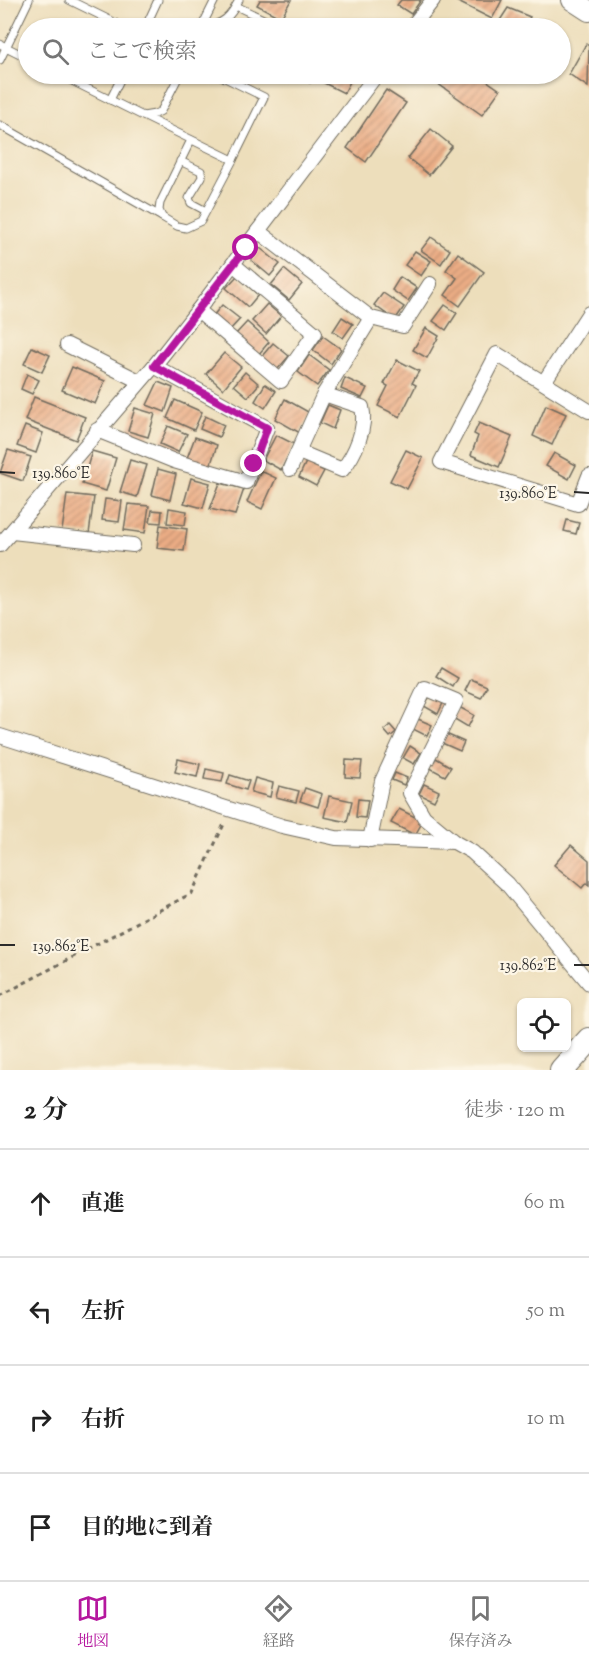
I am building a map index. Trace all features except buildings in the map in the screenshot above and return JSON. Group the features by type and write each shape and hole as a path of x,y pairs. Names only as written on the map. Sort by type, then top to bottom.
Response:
{"highway":[{"path":"562,1070 589,1040"}],"main road":[{"path":"572,0 589,11"}],"street":[{"path":"419,18 433,0"},
{"path":"0,545 154,366 369,84"},
{"path":"258,231 371,318 403,326 429,284"},
{"path":"198,310 281,381 315,333 233,264"},
{"path":"544,382 589,313"},
{"path":"290,469 324,394 371,318"},
{"path":"67,345 139,381"},
{"path":"589,411 497,354 441,462 578,504 589,476"},
{"path":"97,430 174,461 246,483 267,428 154,366"},
{"path":"298,452 342,470 352,458 364,417 362,407 324,394"},
{"path":"12,532 133,545"},
{"path":"370,840 382,781 426,688 456,701 410,793 424,817 454,842 472,852 507,884 589,983"},
{"path":"0,736 282,826 336,838 454,842"}],"lane":[{"path":"20,18 30,0"},
{"path":"69,0 106,18"},
{"path":"150,18 158,0"},
{"path":"207,18 215,0"},
{"path":"229,18 237,3 264,18"},
{"path":"0,60 4,45 18,21"},
{"path":"4,45 18,53"},
{"path":"78,84 233,160"},
{"path":"110,100 118,84"},
{"path":"143,116 161,111 175,84"},
{"path":"0,125 162,218 186,228 201,221 264,97 237,84"},
{"path":"162,218 159,210 160,202 191,140"},
{"path":"180,161 201,171 202,177 189,198 190,203 206,212"}],"path":[{"path":"0,996 192,893 231,809"}],"route":[{"path":"246,248 154,366 267,428 254,464"}]}
